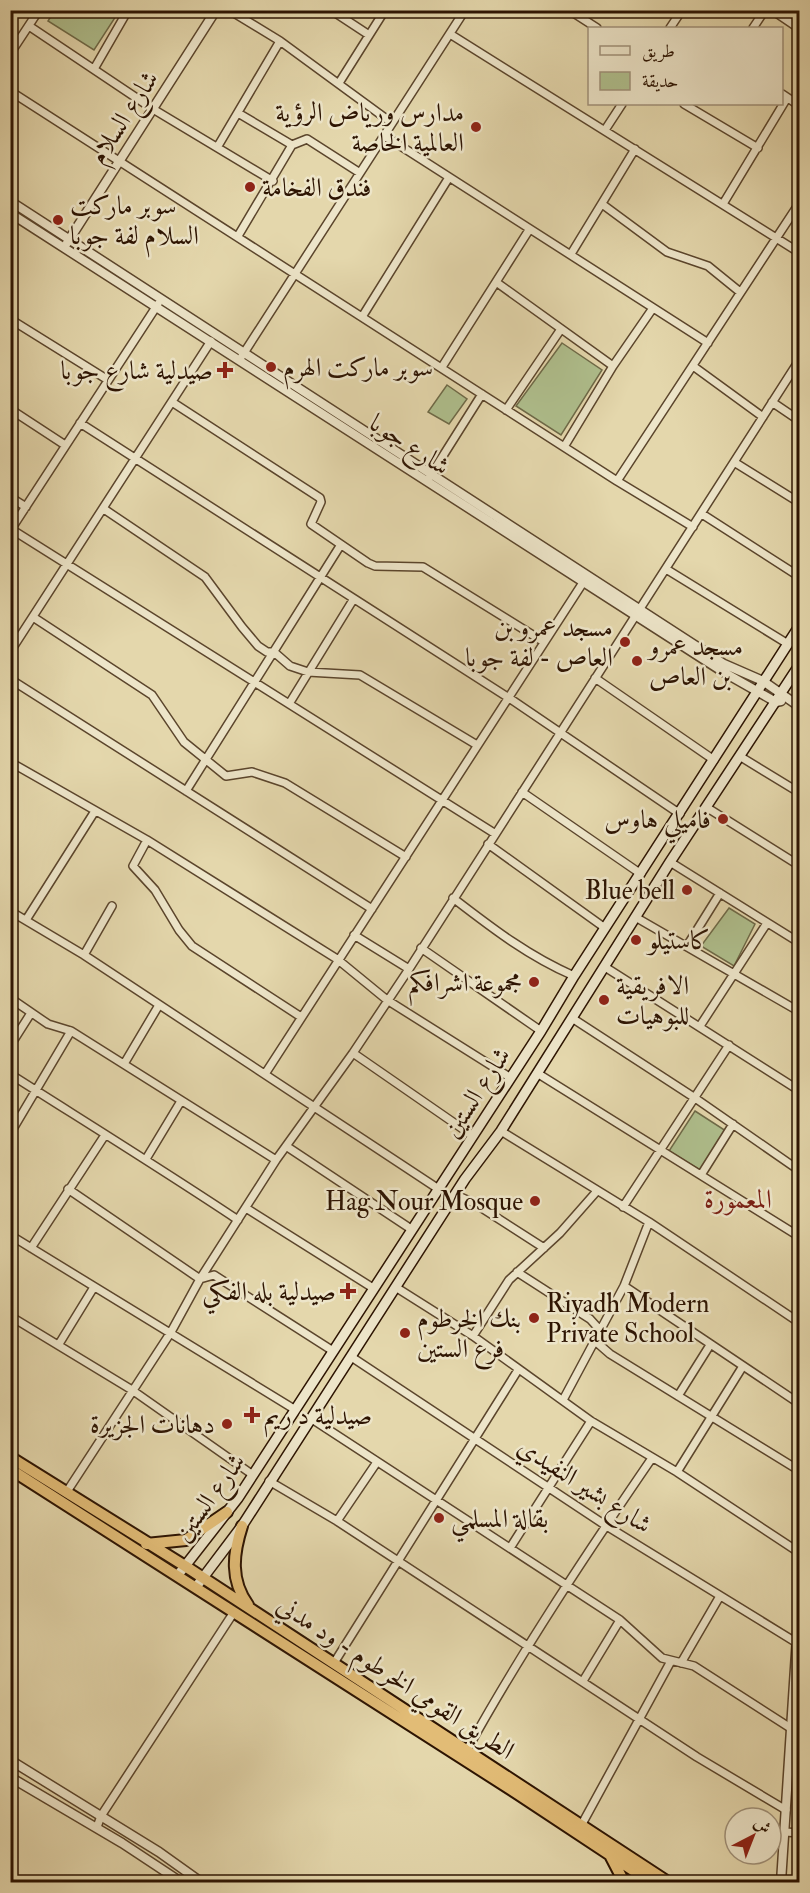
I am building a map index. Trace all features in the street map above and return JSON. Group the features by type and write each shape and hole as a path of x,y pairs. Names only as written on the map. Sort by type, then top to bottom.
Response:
{"highway":[{"path":"10,1457 97,1513 144,1548"},
{"path":"10,1468 144,1548 186,1540 227,1512"},
{"path":"242,1526 235,1548 234,1568 241,1592 252,1610"},
{"name":"الطريق القومي الخرطوم - ود مدني","path":"144,1548 199,1582 252,1610 668,1882"},
{"name":"الطريق القومي الخرطوم - ود مدني","path":"199,1582 234,1612 651,1882"},
{"path":"607,1852 619,1868 624,1882"}],"main road":[{"name":"شارع الستين","path":"182,1571 238,1498 437,1188 511,1078 800,625"},
{"name":"شارع الستين","path":"199,1582 242,1526 456,1195 501,1131 637,918 670,862 800,664"},
{"path":"505,1087 522,1097"},
{"path":"493,1105 510,1116"},
{"path":"250,1479 263,1492"},
{"path":"238,1498 254,1507"}],"street":[{"path":"10,54 39,10"},
{"path":"94,69 128,10"},
{"name":"شارع السلام","path":"67,243 216,10"},
{"path":"229,10 280,41 392,123"},
{"path":"331,10 369,35"},
{"path":"339,83 385,10"},
{"path":"242,356 465,10"},
{"path":"569,10 595,27"},
{"path":"671,27 682,10"},
{"path":"754,27 765,10"},
{"path":"772,10 800,29"},
{"path":"29,26 153,109 273,181"},
{"path":"450,34 800,253"},
{"path":"218,146 280,41"},
{"path":"10,91 617,481 693,527"},
{"path":"784,96 800,106"},
{"path":"605,129 621,105"},
{"path":"686,105 758,148"},
{"path":"696,111 701,105"},
{"path":"723,204 758,148 780,105"},
{"path":"238,114 292,145"},
{"path":"385,136 708,343"},
{"path":"238,236 273,181 292,145 307,139 360,173"},
{"path":"571,254 635,149"},
{"path":"362,317 448,178"},
{"name":"شارع جوبا","path":"10,201 67,243 429,477 778,697"},
{"path":"617,481 800,202"},
{"path":"602,204 667,252 708,266 740,292"},
{"name":"شارع جوبا","path":"10,213 67,243"},
{"path":"442,367 529,230"},
{"path":"496,282 613,366"},
{"path":"159,302 11,530 494,833"},
{"name":"شارع جوبا","path":"159,302 211,341 242,356"},
{"path":"564,447 613,366 653,308"},
{"path":"10,319 108,380"},
{"path":"506,410 561,329"},
{"path":"10,652 211,341"},
{"path":"66,1492 171,1332 200,1279 276,1160 313,1105 353,1053 408,969 558,732 702,514 800,359"},
{"path":"693,366 763,417"},
{"path":"429,477 482,394"},
{"path":"172,402 320,498 321,502 311,524 340,546 375,566 420,565 544,642"},
{"path":"772,402 800,421"},
{"path":"10,409 65,445"},
{"path":"80,423 320,579 509,698 680,814"},
{"path":"734,462 799,503"},
{"path":"10,497 26,507"},
{"path":"104,509 194,567 205,577 258,646 267,652 274,652 290,666 308,672 360,675 477,745"},
{"path":"702,514 800,577"},
{"path":"186,790 340,546"},
{"name":"شارع جوبا","path":"548,553 584,581 638,610"},
{"path":"666,569 788,644"},
{"path":"265,1074 337,959 406,857 584,581"},
{"path":"289,704 353,600"},
{"path":"33,617 152,695 184,742 226,776 252,772 285,783 406,857"},
{"path":"595,678 714,760"},
{"path":"10,679 372,909"},
{"path":"778,697 790,700 800,707"},
{"path":"741,757 800,794"},
{"path":"11,763 147,840 337,959 387,1000 511,1078"},
{"path":"522,792 641,874"},
{"path":"706,807 800,866"},
{"path":"26,920 95,811"},
{"path":"147,840 134,866 155,890 185,939 200,952 302,1017"},
{"path":"488,844 606,928"},
{"path":"670,862 800,943"},
{"path":"687,946 720,893"},
{"path":"453,898 512,944 543,963 574,976"},
{"path":"84,955 112,906"},
{"path":"11,912 84,955 437,1188"},
{"path":"637,918 800,1012"},
{"path":"700,1026 767,922"},
{"path":"354,935 408,969"},
{"path":"421,948 541,1031"},
{"path":"605,967 800,1091"},
{"path":"10,998 48,1024 71,1031 276,1160"},
{"path":"124,1065 159,1005"},
{"path":"10,1046 31,1013"},
{"path":"572,1018 695,1098 800,1171"},
{"path":"10,1134 71,1031"},
{"path":"623,1207 729,1045"},
{"path":"353,1053 473,1136"},
{"path":"537,1073 800,1238"},
{"path":"10,1074 238,1220"},
{"path":"146,1159 182,1101"},
{"path":"701,1175 733,1124"},
{"path":"501,1131 649,1222 800,1323"},
{"path":"31,1248 105,1134"},
{"path":"286,1146 411,1229"},
{"path":"68,1189 200,1279"},
{"path":"473,1336 505,1284 544,1248 597,1191"},
{"path":"456,1195 474,1203 544,1248"},
{"path":"246,1208 373,1288"},
{"path":"563,1400 624,1286 649,1222"},
{"path":"10,1235 294,1409"},
{"path":"517,1272 590,1319 600,1330"},
{"path":"200,1279 214,1275 333,1351"},
{"path":"624,1286 800,1404"},
{"path":"58,1344 94,1287"},
{"path":"397,1288 473,1336 591,1420 677,1472 800,1553"},
{"path":"10,1316 132,1390 250,1479"},
{"path":"594,1340 610,1354 800,1471"},
{"path":"678,1396 710,1345"},
{"name":"شارع بشير النفيدي","path":"352,1358 475,1437 605,1525 797,1642"},
{"path":"677,1472 743,1366"},
{"path":"334,1664 396,1560 518,1370"},
{"path":"312,1419 620,1620 651,1649 671,1661 694,1666 794,1734"},
{"path":"510,1548 591,1420"},
{"path":"467,1750 512,1670 529,1647 605,1525 652,1458"},
{"path":"337,1521 377,1462"},
{"path":"269,1481 337,1521 697,1757 786,1810"},
{"path":"781,1882 794,1734 800,1591"},
{"path":"681,1663 720,1596"},
{"path":"97,1827 101,1816 234,1612"},
{"path":"583,1681 620,1620"},
{"path":"582,1824 671,1661"},
{"path":"181,1882 97,1827 11,1777 14,1762 159,1852 201,1882"},
{"path":"785,1832 800,1833"}],"green space":[{"path":"114,10 118,13 94,50 48,21 54,11"},
{"path":"562,343 602,370 561,435 516,406"},
{"path":"447,385 467,399 449,424 428,412"},
{"path":"729,908 755,924 734,966 701,946"},
{"path":"695,1111 726,1131 700,1170 669,1151"}],"place":[{"name":"مدارس ورياض الرؤية العالمية الخاصة","path":"476,127"},
{"name":"فندق الفخامة","path":"250,187"},
{"name":"سوبر ماركت السلام لفة جوبا","path":"58,220"},
{"name":"سوبر ماركت الهرم","path":"271,367"},
{"name":"صيدلية شارع جوبا","path":"225,370"},
{"name":"مسجد عمرو بن العاص - لفة جوبا","path":"625,642"},
{"name":"مسجد عمرو بن العاص","path":"637,661"},
{"name":"فاميلي هاوس","path":"723,819"},
{"name":"Blue bell","path":"687,890"},
{"name":"كاستيلو","path":"636,940"},
{"name":"مجموعة اشرافكم","path":"534,982"},
{"name":"الافريقية للبوهيات","path":"604,1000"},
{"name":"Hag Nour Mosque","path":"535,1201"},
{"name":"صيدلية بله الفكي","path":"348,1291"},
{"name":"Riyadh Modern Private School","path":"534,1318"},
{"name":"بنك الخرطوم فرع الستين","path":"405,1333"},
{"name":"صيدلية د ريم","path":"252,1415"},
{"name":"دهانات الجزيرة","path":"227,1424"},
{"name":"بقالة المسلمي","path":"439,1518"}],"district":[{"name":"المعمورة","path":"738,1199"}]}
